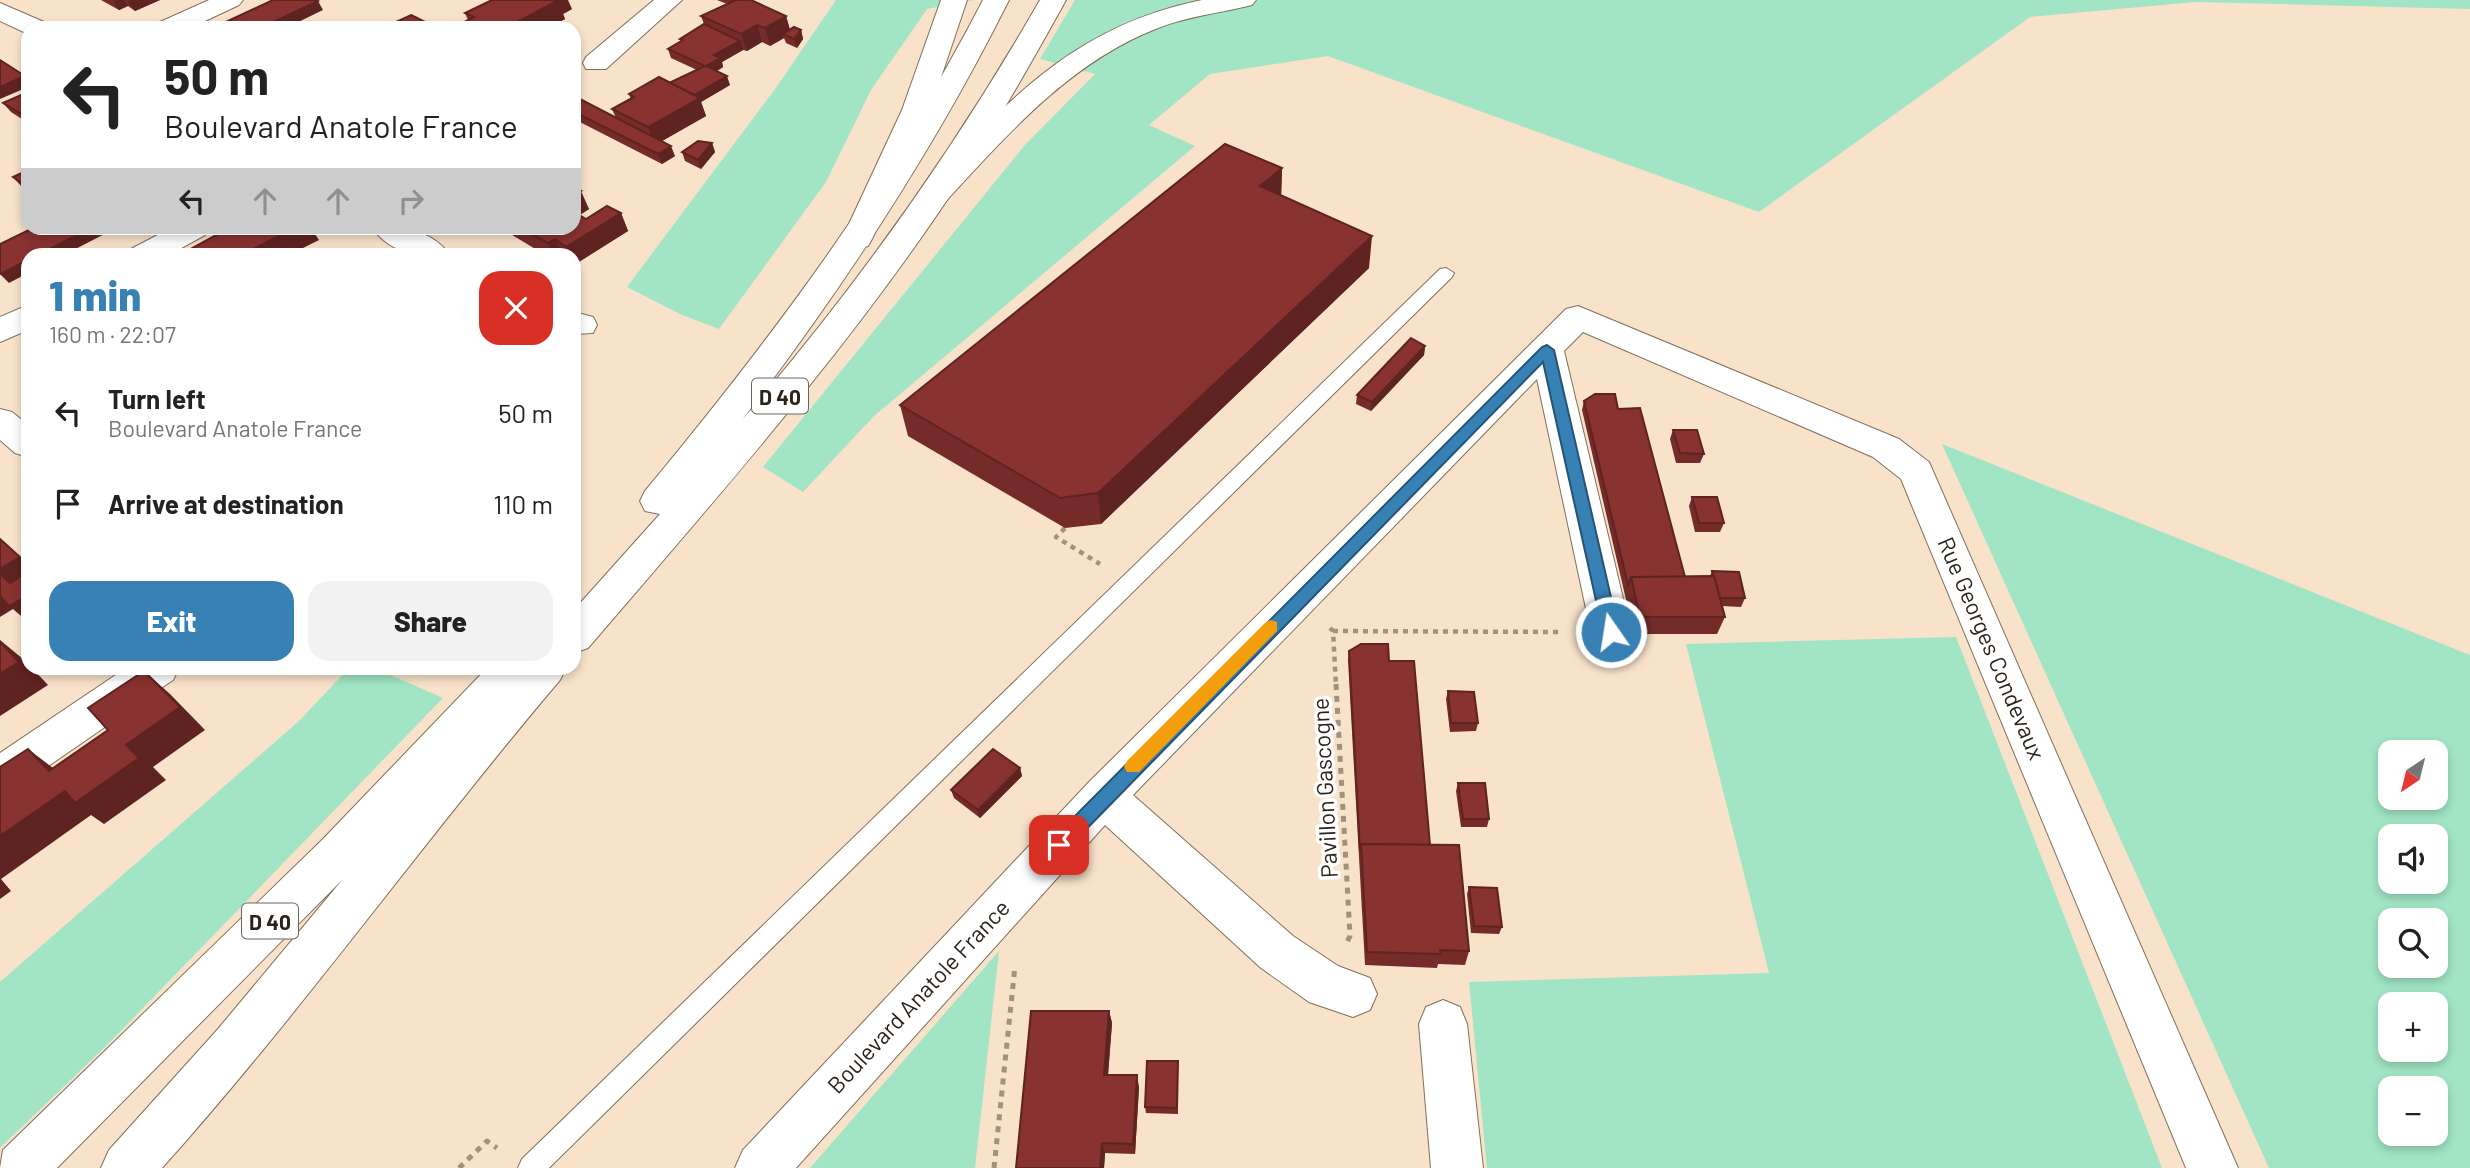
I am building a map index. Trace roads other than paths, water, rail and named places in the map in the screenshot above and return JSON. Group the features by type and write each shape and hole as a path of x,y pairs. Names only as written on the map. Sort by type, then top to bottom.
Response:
{"main road":[{"path":"184,21 230,0"},
{"path":"596,63 669,0"},
{"path":"857,239 916,110 954,0"},
{"name":"D 40","path":"581,593 726,417 857,239 936,114 996,0"},
{"name":"D 40","path":"581,630 775,403 873,280 934,197 1021,60 1053,0"},
{"path":"934,197 1034,93 1090,50 1149,22 1192,9 1243,0"},
{"path":"0,11 21,22"},
{"path":"157,248 181,235"},
{"path":"400,235 422,248"},
{"name":"Boulevard Anatole France","path":"761,1168 1104,796 1578,317"},
{"name":"Rue Georges Condevaux","path":"1578,317 1886,448 1916,471 2212,1168"},
{"path":"0,331 21,320"},
{"path":"1547,350 1611,632"},
{"path":"0,421 21,438"},
{"path":"0,776 149,675"},
{"name":"D 40","path":"21,1168 339,853 506,675"},
{"name":"D 40","path":"127,1168 236,1049 447,781 540,675"},
{"path":"1104,796 1277,952 1339,990"},
{"path":"1443,1024 1457,1168"}],"lane":[{"path":"537,1164 1446,274"}]}
